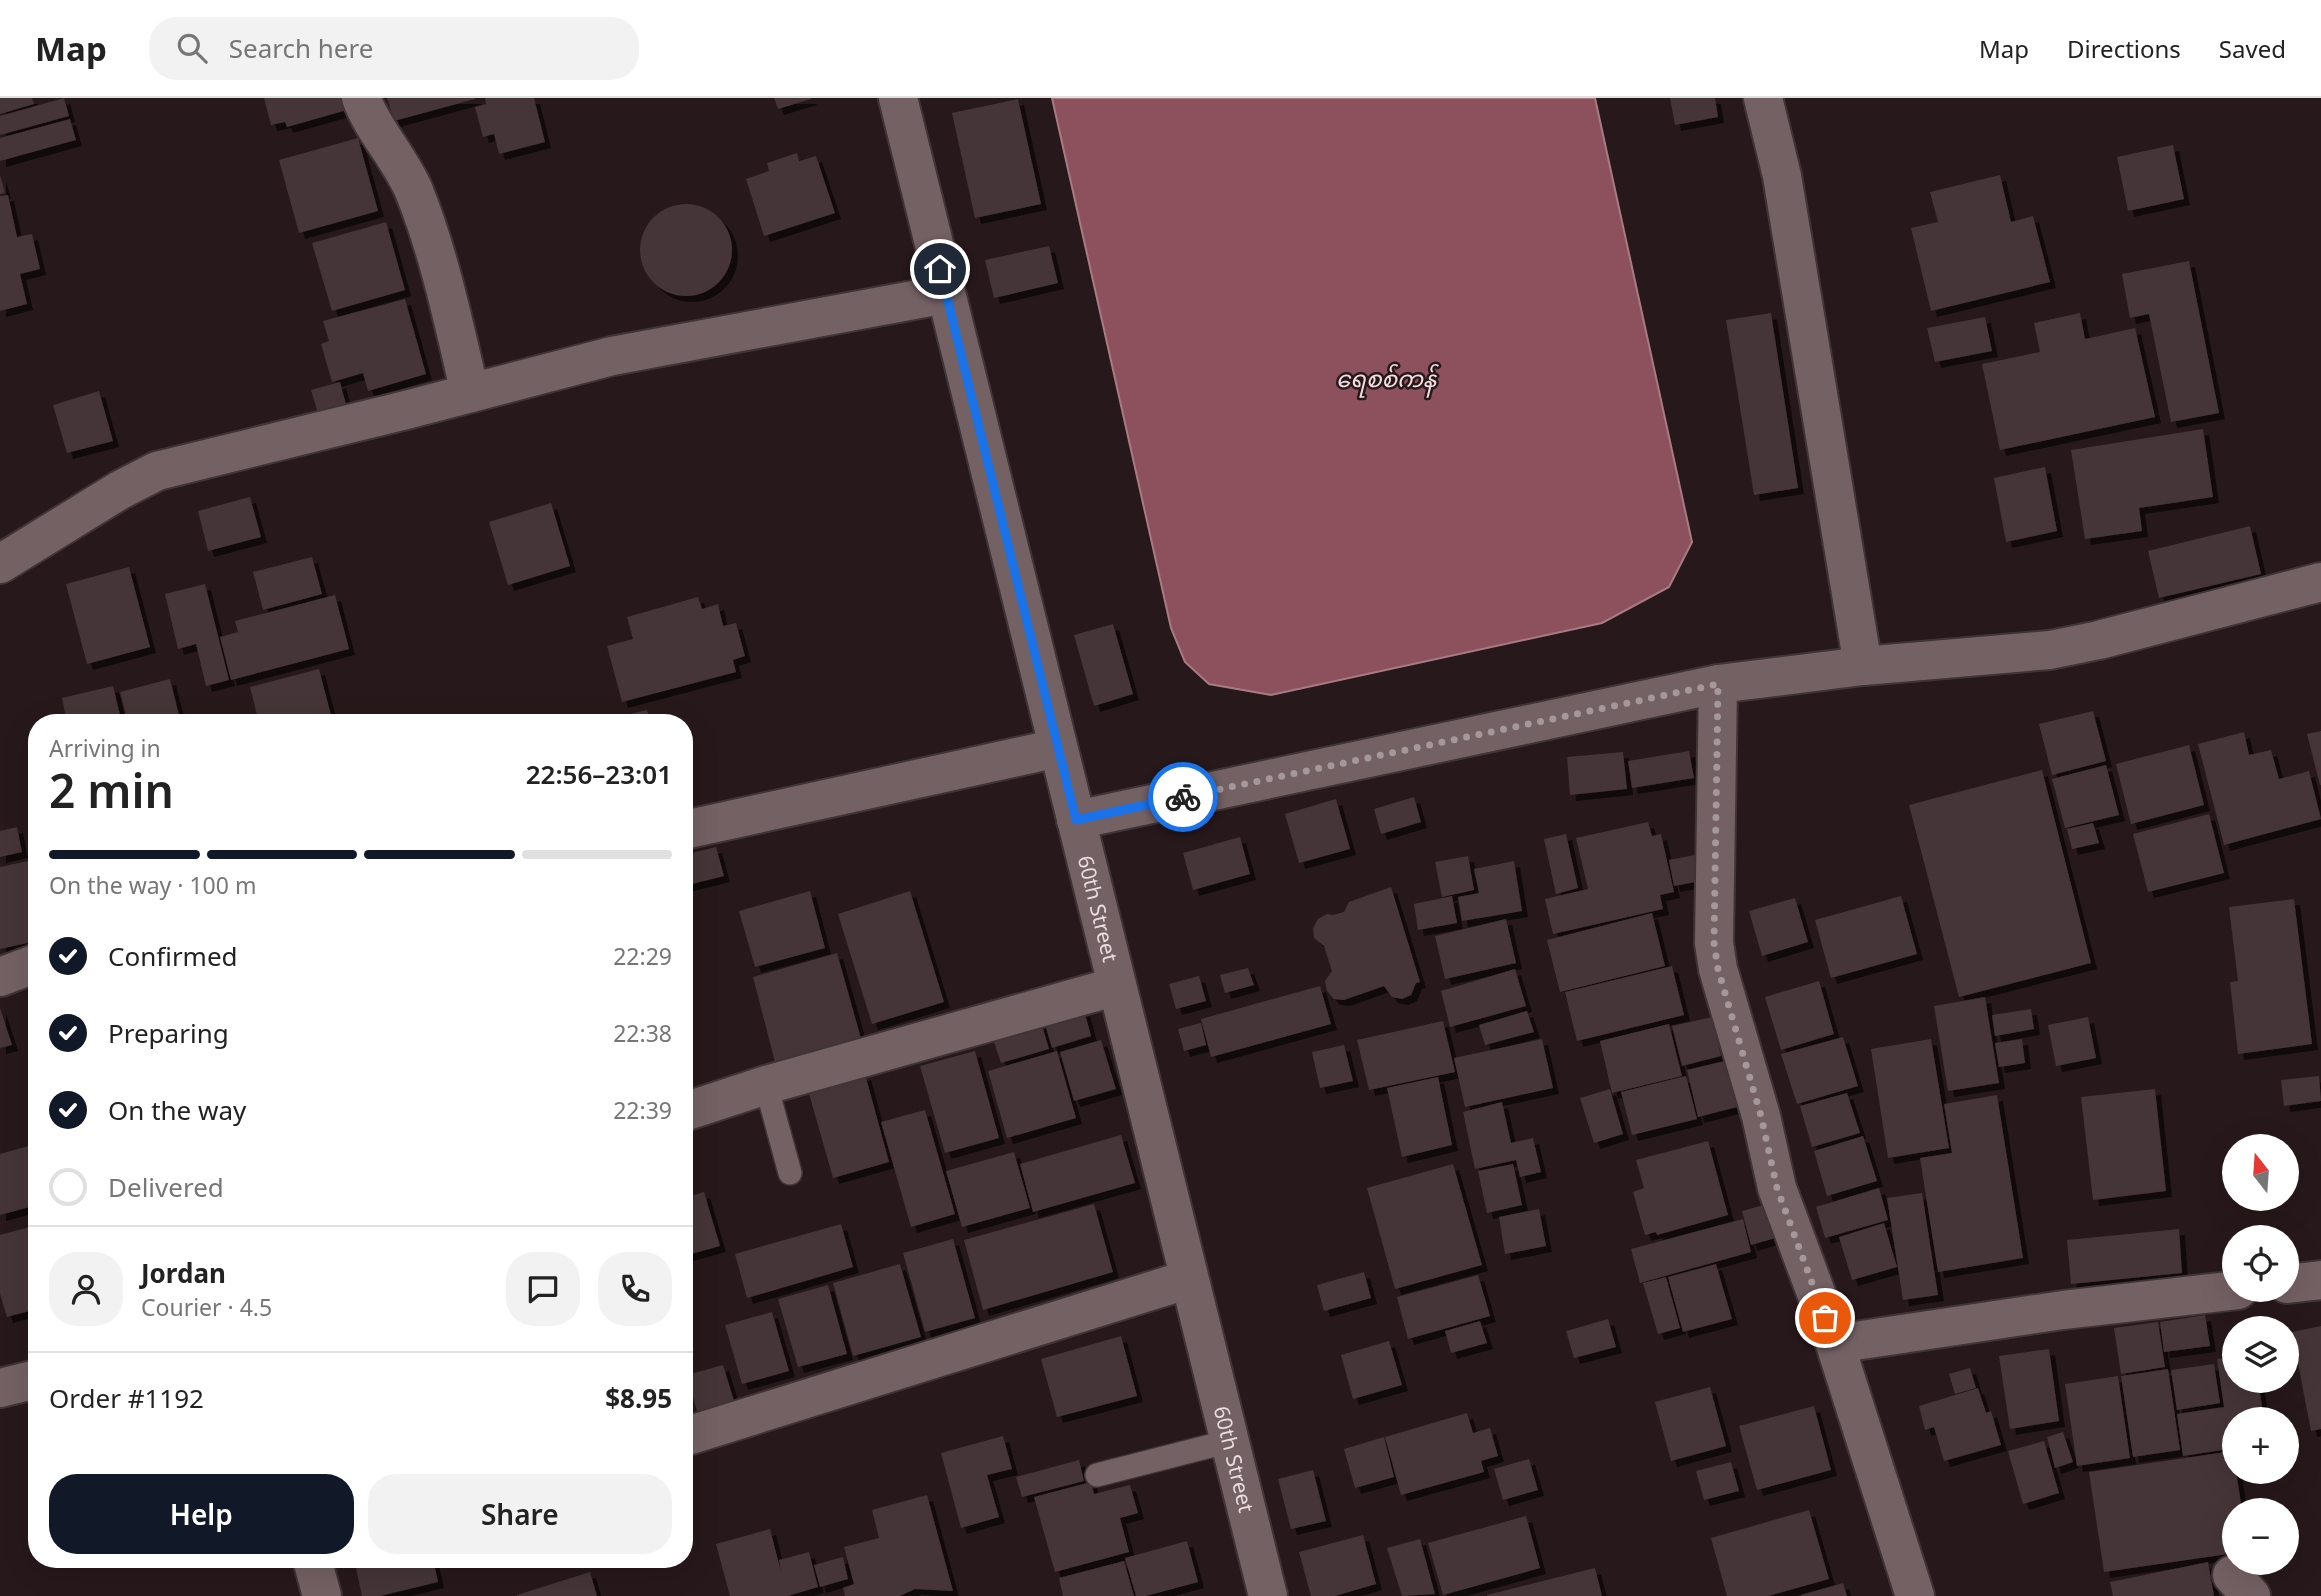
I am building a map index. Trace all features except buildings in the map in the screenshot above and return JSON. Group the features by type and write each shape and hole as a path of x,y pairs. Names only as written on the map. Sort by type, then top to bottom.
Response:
{"street":[{"path":"361,98 368,115 404,170 414,192 440,271 470,393"},
{"name":"60th Street","path":"898,98 1268,1596"},
{"path":"1763,98 1782,176 1863,666"},
{"path":"0,564 120,490 157,471 612,356 946,294"},
{"path":"1076,820 1718,684 1863,666 2050,650 2099,640 2321,582"},
{"path":"1718,684 1714,943 1718,969 1761,1116 1777,1188 1835,1344 1915,1596"},
{"path":"693,828 1058,748"},
{"path":"0,977 28,966"},
{"path":"693,1109 766,1085 1117,986"},
{"path":"693,1434 1189,1279"},
{"path":"2299,1283 2321,1280"},
{"path":"1835,1344 2063,1310 2222,1292"},
{"path":"0,1388 28,1381"},
{"path":"315,1568 322,1596"}],"lane":[{"path":"766,1085 790,1173"},
{"path":"1097,1475 1230,1441"}],"water":[{"name":"ရေစစ်ကန်","path":"1052,98 1595,98 1692,542 1669,587 1602,623 1271,695 1209,684 1185,662 1171,628"}],"way so far":[{"path":"1183,797 1718,684 1714,943 1718,969 1761,1116 1777,1188 1825,1318"}],"route":[{"path":"940,269 1076,820 1183,797"}]}
